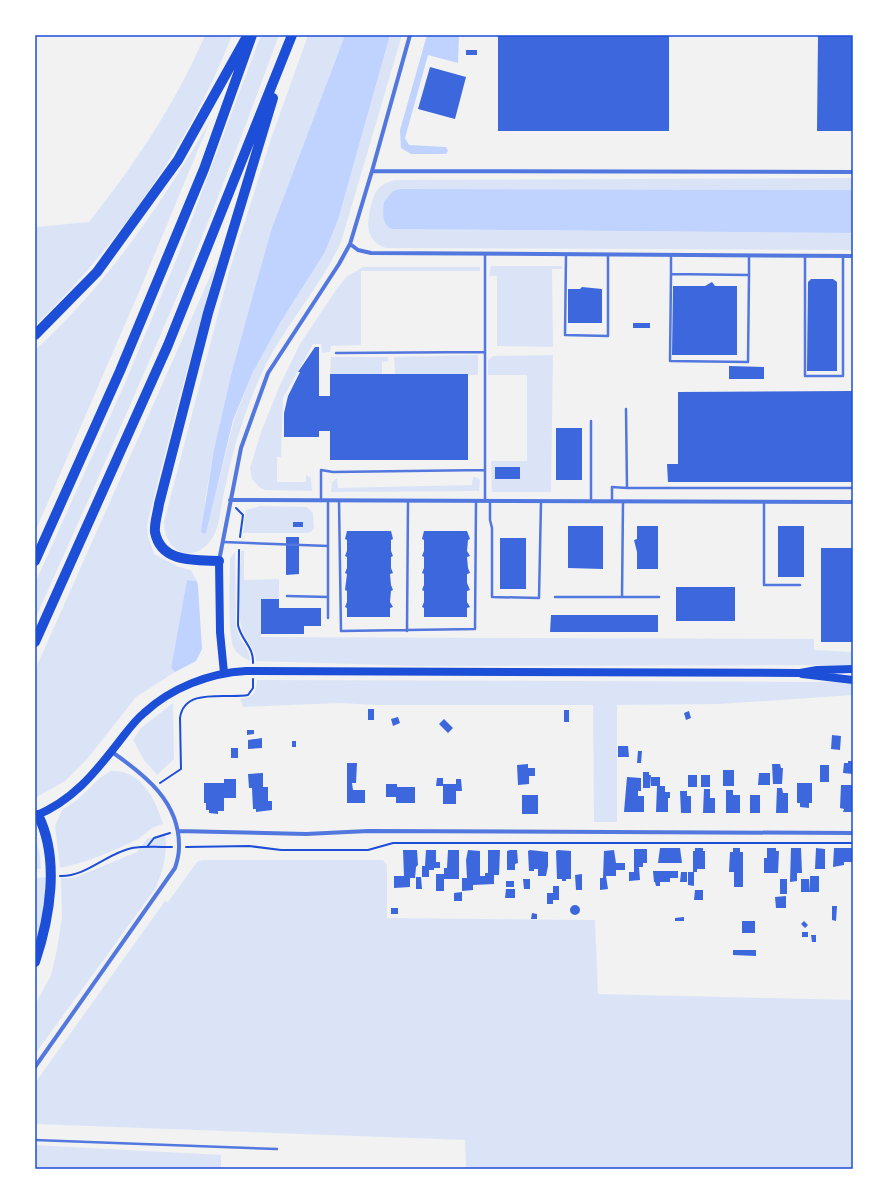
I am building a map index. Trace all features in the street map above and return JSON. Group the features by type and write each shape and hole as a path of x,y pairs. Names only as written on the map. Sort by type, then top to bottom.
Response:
{"highway":[{"path":"35,335 97,272 178,160 249,35"},
{"path":"35,560 132,342 204,169 252,35"},
{"path":"219,561 175,558 163,548 155,531 159,504 208,314 292,35"},
{"path":"35,642 168,345 292,35"},
{"path":"35,962 45,924 50,876 49,855 44,830 37,815"}],"main road":[{"path":"219,561 219,625 224,673"},
{"path":"37,815 70,797 93,776 143,713 157,702 182,688 224,673 253,671 800,673 817,670 853,668"},
{"path":"800,673 817,677 853,680"}],"street":[{"path":"219,561 241,448 268,373 339,264 350,244 410,35"},
{"path":"372,171 853,172"},
{"path":"350,244 358,250 370,253 486,255 853,256"},
{"path":"230,500 476,502 853,502"},
{"path":"35,1068 176,868 179,848 178,831 171,812 156,786 140,772 112,752"},
{"path":"178,831 306,834 368,831 853,833"}],"lane":[{"path":"486,255 484,352 485,470 487,502 492,528 492,597 539,598 541,502"},
{"path":"566,255 566,335 601,336 608,336 608,255"},
{"path":"671,255 670,361 748,362 749,256"},
{"path":"805,256 805,376 843,376 843,256"},
{"path":"671,274 749,275"},
{"path":"336,353 484,352"},
{"path":"626,408 627,488"},
{"path":"591,421 591,502"},
{"path":"321,501 321,470 333,472 485,470"},
{"path":"612,502 612,488 853,488"},
{"path":"328,501 328,618"},
{"path":"339,501 341,631 407,632 475,629 476,502"},
{"path":"407,632 408,501"},
{"path":"622,502 622,597"},
{"path":"764,502 764,585 800,585"},
{"path":"222,542 328,546"},
{"path":"287,596 328,597"},
{"path":"555,597 659,597"},
{"path":"35,1140 277,1149"}],"path":[{"path":"147,847 154,838 178,831"},
{"path":"50,876 67,876 131,848 147,847 179,848 249,846 281,850 368,850 393,843 853,843"}],"shaded area":[{"path":"205,35 232,35 213,80 177,147 157,179 112,241 62,299 35,326 35,227 89,222 122,178 168,109 194,60"},
{"path":"261,35 279,35 232,161 163,329 35,619 35,583 125,383 179,253"},
{"path":"308,35 345,35 282,202 254,291 232,371 214,449 205,501 205,534 234,420 253,372 280,323 325,252 338,220 390,35 402,35 341,242 320,280 272,352 259,378 235,446 219,521 214,536 204,548 196,552 180,552 169,541 165,532 164,522 229,272 271,139"},
{"path":"210,121 139,292 35,532 35,350 61,325 109,271 152,213"},
{"path":"853,178 853,190 400,189 393,229 853,233 853,250 386,248 379,245 371,237 368,226 369,213 375,193 382,186 394,180"},
{"path":"217,261 175,414 147,525 148,536 154,554 179,567 191,570 197,581 187,580 171,668 175,672 136,697 88,758 65,781 35,798 35,670"},
{"path":"491,266 562,266 562,269 552,269 553,347 497,346 497,276 489,276"},
{"path":"363,267 480,267 480,271 361,271 361,345 331,346 330,352 322,353 321,344 313,344 283,398 281,457 277,457 277,482 306,482 306,475 311,478 312,491 265,490 259,487 252,479 250,468 261,432 280,385 300,344 336,290 346,277"},
{"path":"478,355 478,375 395,374 394,357"},
{"path":"553,355 551,492 492,492 491,461 527,461 527,375 488,375 488,360 493,356"},
{"path":"331,357 388,357 388,361 382,362 382,374 330,374"},
{"path":"473,477 480,480 479,491 331,492 332,482 337,478 338,488 472,485"},
{"path":"260,506 307,507 313,513 314,528 311,532 306,533 243,533 246,510"},
{"path":"241,551 244,551 244,580 279,579 279,599 261,600 261,637 814,639 814,650 853,652 853,665 418,666 256,661 254,651 244,635 241,625 239,597"},
{"path":"235,552 236,626 248,652 250,661 243,657 234,648 230,630 230,558"},
{"path":"257,680 844,682 853,683 853,695 720,704 617,705 617,822 594,822 593,705 376,705 339,703 243,707 240,699 253,694 256,688"},
{"path":"173,703 174,759 157,775 144,760 133,740 141,728"},
{"path":"111,771 131,775 146,788 156,805 163,824 153,828 138,839 116,849 88,860 60,868 55,826 62,810 77,800 101,777"},
{"path":"165,833 166,848 164,862 155,889 35,1054 35,1005 51,975 57,950 62,917 61,878 74,878 137,852 147,839"},
{"path":"35,838 40,854 41,869 35,869"},
{"path":"202,860 383,860 387,865 387,918 595,920 598,994 853,1000 853,1169 466,1169 465,1140 35,1124 35,1083 165,901 168,902 197,862"},
{"path":"47,877 47,883 35,963 35,878"},
{"path":"35,1145 221,1155 221,1169 35,1169"}],"water":[{"path":"345,35 390,35 338,220 325,252 280,323 253,372 233,420 206,533 203,534 201,531 214,449 232,371 254,291 272,228"},
{"path":"427,35 459,35 458,63 428,55 405,138 409,145 446,147 448,151 446,154 411,154 401,148 400,130"},
{"path":"400,189 853,190 853,233 393,229 386,225 385,222 383,214 384,202 393,191"},
{"path":"187,580 197,581 202,649 196,661 175,672 171,668"}],"building":[{"path":"498,35 669,35 669,131 498,131"},
{"path":"818,35 853,35 853,131 817,131"},
{"path":"466,50 477,50 477,55 466,55"},
{"path":"430,67 466,77 455,119 418,109"},
{"path":"811,279 833,279 837,282 837,371 807,371 808,282"},
{"path":"712,282 715,286 737,286 737,355 672,355 673,286 705,286"},
{"path":"582,287 602,289 602,323 568,323 568,289 580,289"},
{"path":"633,323 650,323 650,328 633,328"},
{"path":"315,347 319,347 319,396 330,396 330,374 468,374 468,460 330,460 330,431 319,431 319,437 284,437 284,413 288,396 300,372 298,372"},
{"path":"729,366 764,367 764,379 729,379"},
{"path":"853,391 853,482 668,482 667,464 678,464 678,392"},
{"path":"556,428 582,428 582,480 556,480"},
{"path":"495,467 520,467 520,479 495,479"},
{"path":"293,522 303,522 303,527 293,527"},
{"path":"568,526 603,526 603,569 568,568"},
{"path":"637,526 658,526 658,569 637,569 637,552 634,540 637,539"},
{"path":"778,526 804,526 804,577 778,577"},
{"path":"347,531 391,531 393,539 391,540 391,551 393,556 391,557 391,568 393,573 390,574 393,590 391,591 390,602 393,607 390,608 390,617 347,617 347,608 345,607 347,602 347,591 345,590 347,574 345,573 347,568 347,557 345,556 347,551 347,540 345,539"},
{"path":"424,531 467,531 470,539 468,540 467,551 470,556 467,557 470,573 467,574 467,583 470,590 467,591 467,602 470,607 467,608 467,617 424,617 424,608 422,607 424,602 424,591 422,590 424,585 424,574 422,573 424,568 424,557 422,556 424,551 424,540 422,539"},
{"path":"286,537 299,537 299,574 286,575"},
{"path":"500,538 526,538 526,589 500,589"},
{"path":"821,548 853,548 853,642 821,642"},
{"path":"676,587 735,587 735,621 676,621"},
{"path":"261,599 279,599 279,608 321,608 321,626 304,626 304,634 261,634"},
{"path":"551,615 658,615 658,632 550,632"},
{"path":"368,709 374,709 374,720 368,720"},
{"path":"564,710 569,710 569,722 564,722"},
{"path":"689,711 691,718 686,720 684,713"},
{"path":"398,717 400,723 393,726 391,719"},
{"path":"444,719 453,728 448,733 439,724"},
{"path":"247,730 254,730 254,734 247,735"},
{"path":"832,735 841,736 840,750 831,749"},
{"path":"262,738 262,748 248,749 248,740"},
{"path":"292,741 296,741 296,747 292,747"},
{"path":"618,746 628,746 629,757 618,757"},
{"path":"231,748 238,748 238,758 231,758"},
{"path":"638,751 642,751 641,763 637,763"},
{"path":"848,761 853,761 853,774 843,773 844,763 848,763"},
{"path":"347,763 357,763 356,783 352,783 353,790 365,790 365,803 347,803"},
{"path":"528,764 528,768 535,768 535,776 529,776 529,784 518,785 517,765"},
{"path":"772,764 780,764 781,768 783,768 782,784 773,784"},
{"path":"820,765 829,765 829,782 820,782"},
{"path":"723,770 734,770 734,786 723,786"},
{"path":"643,772 649,772 649,775 651,775 650,788 643,788"},
{"path":"263,773 263,787 268,787 268,801 272,801 272,810 256,812 256,809 253,809 252,788 249,788 248,774"},
{"path":"759,773 770,773 770,785 758,785"},
{"path":"688,775 697,775 697,787 688,787"},
{"path":"701,775 710,775 710,787 701,787"},
{"path":"627,777 641,778 641,791 638,791 638,796 644,796 644,812 624,812"},
{"path":"651,777 660,777 660,786 665,786 665,792 670,792 670,798 668,798 668,812 656,812 657,786 651,786"},
{"path":"437,778 443,778 443,784 456,784 456,779 461,779 462,791 456,791 456,804 443,804 443,786 436,786"},
{"path":"224,779 236,779 236,798 224,798 224,811 218,811 218,814 209,813 209,810 206,810 206,803 204,803 204,783 224,783"},
{"path":"797,783 812,783 812,803 809,803 809,808 800,807 800,803 797,803"},
{"path":"386,784 397,784 397,787 415,787 415,803 396,803 396,797 386,797"},
{"path":"841,785 853,785 852,812 843,812 844,809 840,808"},
{"path":"777,788 782,788 783,793 788,793 788,813 776,813"},
{"path":"704,789 710,789 710,798 715,798 715,813 703,813"},
{"path":"726,790 733,790 733,795 740,795 740,813 726,813"},
{"path":"680,791 687,791 687,796 691,796 691,813 681,813"},
{"path":"522,795 538,795 538,814 522,814"},
{"path":"750,795 760,795 760,813 750,813"},
{"path":"660,848 680,848 682,863 658,863"},
{"path":"695,848 703,848 703,851 705,851 705,869 697,869 697,872 694,872 694,886 688,885 688,872 693,872 693,851 695,851"},
{"path":"733,848 740,848 740,852 743,852 743,887 734,887 734,872 729,872 730,852 733,852"},
{"path":"767,848 776,848 776,851 779,851 778,873 764,873 764,858 767,858"},
{"path":"791,848 801,848 802,873 797,873 797,881 790,882"},
{"path":"816,848 825,849 825,869 815,869"},
{"path":"834,848 853,848 853,862 844,862 844,865 833,867"},
{"path":"634,849 647,849 647,863 643,863 643,867 639,867 640,880 629,881 629,872 634,872"},
{"path":"403,850 417,850 418,865 416,867 415,878 410,878 410,887 394,888 394,876 404,876"},
{"path":"426,850 436,850 436,862 440,862 440,868 429,870 429,877 422,877 422,866 425,866"},
{"path":"448,850 459,850 459,879 444,879 444,891 436,891 436,874 444,874 444,868 447,868"},
{"path":"468,850 480,851 480,876 485,876 485,873 488,873 488,850 500,850 499,875 494,875 494,884 473,885 473,890 462,891 462,878 467,878 466,860"},
{"path":"517,850 518,863 515,864 515,870 507,870 507,851"},
{"path":"614,850 616,863 625,863 625,870 616,870 616,876 606,876 608,889 600,890 600,878 603,878 604,851"},
{"path":"528,851 548,852 546,876 538,876 538,869 529,871"},
{"path":"556,851 571,851 571,879 566,879 566,881 557,879"},
{"path":"653,871 678,871 678,878 670,878 670,882 660,882 660,886 656,886"},
{"path":"681,872 687,872 687,882 680,882"},
{"path":"582,874 582,890 576,890 575,875"},
{"path":"810,876 819,876 819,892 810,892"},
{"path":"416,877 421,877 422,889 416,889"},
{"path":"523,879 530,879 530,889 524,889"},
{"path":"780,879 787,879 787,894 780,894"},
{"path":"801,879 809,879 810,892 801,892"},
{"path":"506,881 514,881 514,887 506,887"},
{"path":"553,886 559,886 559,900 553,900 553,904 547,904 547,893 553,893"},
{"path":"506,889 515,889 515,898 505,898"},
{"path":"695,890 703,890 703,900 694,900"},
{"path":"462,892 462,901 454,901 454,893"},
{"path":"786,896 786,908 776,908 775,897"},
{"path":"573,905 577,905 580,910 577,915 573,915 570,912 570,908"},
{"path":"832,906 837,906 836,921 832,920"},
{"path":"391,908 398,908 398,914 391,914"},
{"path":"532,913 537,914 537,919 531,919"},
{"path":"684,917 684,921 675,921 675,918"},
{"path":"742,921 755,921 755,933 742,933"},
{"path":"804,921 808,925 805,928 801,924"},
{"path":"802,932 808,932 808,937 802,937"},
{"path":"811,935 816,935 816,942 812,942"},
{"path":"733,950 756,950 756,956 733,955"}]}
